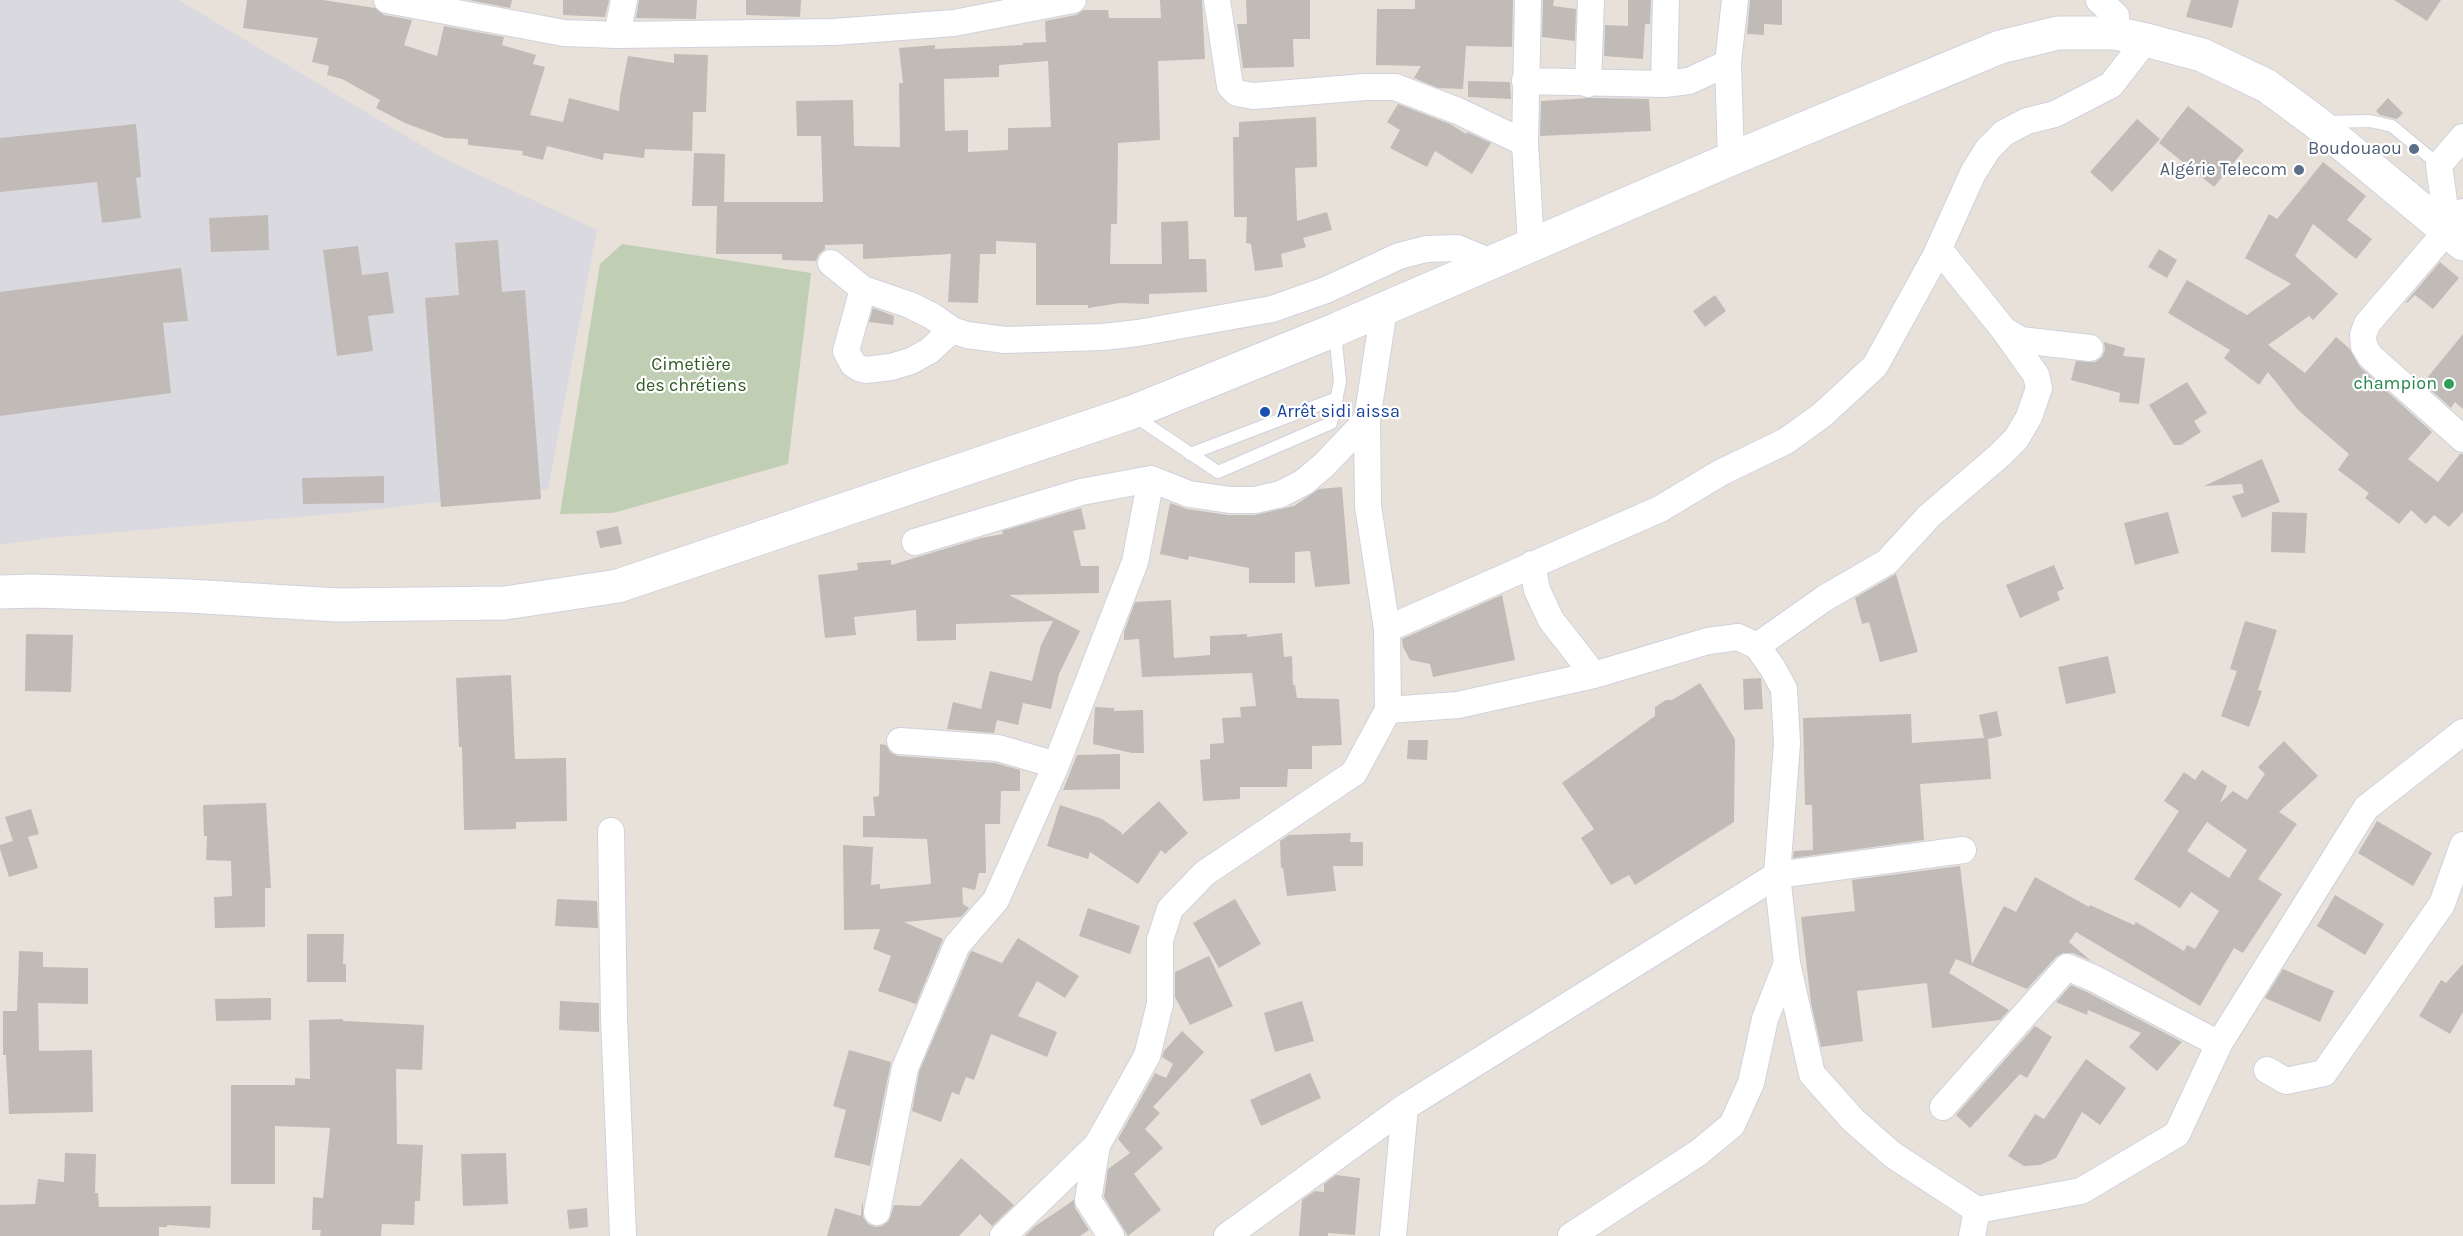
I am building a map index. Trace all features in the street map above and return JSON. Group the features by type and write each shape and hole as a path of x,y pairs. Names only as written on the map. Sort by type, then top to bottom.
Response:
{"main road":[{"path":"0,592 189,596 337,605 506,603 607,588 1130,413 1335,330 1731,159 2000,47 2058,33 2130,37 2202,55 2267,86 2458,229"}],"street":[{"path":"387,0 564,33 617,35 845,31 954,22 1073,0"},
{"path":"617,35 624,0"},
{"path":"1217,0 1227,86 1237,93 1253,96 1365,87 1395,87 1458,111 1525,143"},
{"path":"1528,0 1525,143 1531,245"},
{"path":"1588,84 1591,0"},
{"path":"1664,84 1666,0"},
{"path":"1731,159 1728,63 1735,0"},
{"path":"1387,629 1660,509 1720,473 1786,441 1822,415 1875,366 1939,249 1973,173 1996,141 2004,133 2026,121 2055,114 2111,85 2130,37 2116,16 2099,0"},
{"path":"1526,81 1664,84 1689,81 1728,63"},
{"path":"2463,138 2439,165 2458,229 2367,324 2363,335 2364,346 2370,356 2463,439"},
{"path":"831,263 863,289 932,315 952,330 967,335 1005,340 1103,338 1272,309 1326,290 1399,256 1426,249 1457,248 1493,263"},
{"path":"1757,646 1825,598 1887,562 1929,516 1976,478 2016,439 2029,417 2039,388 2036,375 2004,330 1939,249"},
{"path":"863,289 846,351 853,364 859,369 891,367 911,361 929,351 952,330"},
{"path":"1003,1236 1097,1145 1147,1056 1160,1004 1160,940 1170,909 1204,873 1312,803 1354,772 1388,710 1387,629 1368,506 1368,420 1384,309"},
{"path":"2004,330 2021,340 2090,348"},
{"path":"915,542 1081,492 1151,479 1189,494 1230,500 1256,500 1281,494 1304,482 1324,465 1368,420"},
{"path":"877,1212 905,1068 957,945 996,900 1056,765 1135,562 1151,479"},
{"path":"1533,564 1538,590 1551,620 1594,675"},
{"path":"1388,710 1458,705 1594,675 1708,641 1738,637 1757,646 1784,688 1787,743 1777,874 1787,963 1812,1074 1853,1120 1893,1155 1977,1210 2081,1191 2177,1134 2219,1044 2366,808 2463,732"},
{"path":"900,741 998,748 1056,765"},
{"path":"611,831 614,1018 623,1236"},
{"path":"2267,1070 2286,1081 2324,1072 2442,904 2463,845"},
{"path":"1227,1236 1405,1107 1777,874 1963,850"},
{"path":"1571,1236 1698,1153 1732,1125 1751,1083 1765,1019 1787,963"},
{"path":"1943,1107 2067,967 2095,979 2219,1044"},
{"path":"1393,1236 1405,1107"},
{"path":"1097,1145 1088,1200 1111,1236"},
{"path":"1972,1236 1977,1210"}],"lane":[{"path":"2317,123 2370,121 2392,126 2439,165"},
{"path":"1130,413 1218,471 1331,423 1340,382 1335,330"},
{"path":"1190,454 1337,398"}],"shaded area":[{"path":"0,0 179,0 443,158 597,230 548,489 345,513 47,538 0,545"}],"green space":[{"name":"Cimetière des chrétiens","path":"622,244 811,273 788,464 613,513 560,514 600,264"}],"building":[{"path":"247,0 323,0 375,8 384,15 412,20 404,45 437,56 444,26 504,37 502,45 536,55 533,64 545,67 530,115 563,122 569,98 619,111 628,56 674,63 674,54 708,55 706,112 693,112 692,151 645,149 644,158 604,153 603,160 547,146 543,160 522,155 523,151 468,145 468,139 445,138 405,123 376,108 380,100 342,79 327,75 329,66 312,62 318,38 243,28"},
{"path":"469,0 512,0 510,8"},
{"path":"563,0 609,0 605,17 563,15"},
{"path":"639,0 697,0 696,19 636,18"},
{"path":"746,0 801,0 800,17 746,15"},
{"path":"1160,0 1202,0 1205,59 1158,61 1160,140 1118,143 1117,224 1111,224 1110,264 1162,264 1161,222 1188,221 1189,259 1206,259 1207,292 1149,294 1149,304 1120,303 1088,308 1088,305 1036,305 1036,243 996,241 996,254 980,254 978,303 948,302 951,254 863,259 863,244 825,245 825,249 816,261 782,260 782,254 716,254 717,206 692,206 694,153 725,154 724,202 823,202 821,136 797,136 796,101 853,100 854,146 900,147 899,83 903,83 899,48 935,45 935,49 1046,42 1045,21 1076,15 1084,10 1108,10 1109,18 1161,18","holes":["1048,61 1051,127 1008,128 1008,150 968,152 968,130 945,131 944,79 999,77 999,65"]},
{"path":"1246,0 1310,0 1310,39 1293,39 1294,67 1243,68 1237,24 1247,24"},
{"path":"1415,0 1513,0 1512,47 1466,46 1463,89 1438,88 1414,78 1421,66 1376,65 1377,9 1415,9"},
{"path":"1543,0 1554,0 1553,6 1576,9 1575,41 1542,37"},
{"path":"1628,0 1651,0 1650,24 1645,24 1643,59 1604,56 1605,25 1628,26"},
{"path":"1750,0 1782,0 1782,25 1764,24 1764,35 1747,34"},
{"path":"2191,0 2239,0 2232,28 2186,17"},
{"path":"2394,0 2441,0 2427,21"},
{"path":"1468,81 1510,82 1511,99 1468,97"},
{"path":"1590,98 1649,99 1651,131 1540,136 1541,101"},
{"path":"2388,98 2403,113 2397,119 2380,115 2376,111"},
{"path":"1398,104 1491,143 1472,174 1435,151 1427,167 1390,148 1400,130 1387,122"},
{"path":"2188,106 2244,150 2214,187 2159,143"},
{"path":"1316,117 1317,167 1295,168 1297,221 1327,212 1332,230 1303,238 1306,247 1281,254 1283,267 1255,271 1251,244 1246,243 1247,217 1234,217 1233,137 1239,137 1239,122"},
{"path":"2137,119 2160,139 2112,192 2090,172"},
{"path":"136,124 141,177 136,178 141,218 102,223 97,182 0,192 0,138"},
{"path":"2323,162 2366,196 2347,220 2372,239 2356,259 2313,224 2295,256 2338,294 2313,320 2309,316 2268,345 2305,373 2336,337 2349,348 2360,367 2432,432 2408,459 2438,482 2460,454 2463,454 2463,512 2449,527 2434,515 2426,524 2411,510 2399,524 2365,498 2369,493 2338,470 2349,454 2298,410 2268,372 2259,385 2224,358 2230,350 2168,313 2187,280 2247,315 2291,284 2245,258 2269,214 2277,219"},
{"path":"268,215 269,250 211,252 209,218"},
{"path":"498,240 502,292 525,290 541,499 441,507 425,298 459,295 455,243"},
{"path":"358,246 362,275 388,272 394,313 368,316 373,351 337,356 323,250"},
{"path":"2159,249 2177,260 2167,278 2148,267"},
{"path":"2440,262 2459,278 2433,309 2415,295 2407,303 2406,302"},
{"path":"181,268 188,321 163,323 171,393 0,416 0,292"},
{"path":"1715,295 1726,311 1705,327 1693,311"},
{"path":"873,308 894,316 893,325 869,322"},
{"path":"2463,334 2463,409 2455,402 2451,408 2423,383"},
{"path":"2104,342 2125,348 2123,356 2145,358 2139,404 2119,402 2120,393 2071,380 2076,361 2095,362 2102,357 2105,350"},
{"path":"2187,382 2207,413 2194,421 2201,432 2181,445 2174,445 2149,405"},
{"path":"2262,459 2280,502 2242,518 2232,496 2244,493 2242,484 2204,486"},
{"path":"384,476 384,503 303,504 302,478"},
{"path":"1342,487 1350,584 1315,587 1310,551 1295,552 1295,583 1249,583 1249,568 1189,556 1188,560 1160,554 1170,503 1187,509 1228,515 1255,515 1294,506 1319,489"},
{"path":"1081,508 1086,529 1073,531 1081,566 1099,566 1099,593 1009,595 1080,631 1059,674 1051,709 1023,703 1018,725 997,720 994,733 947,729 953,702 981,709 990,671 1032,681 1041,645 1053,621 956,624 956,640 917,641 916,610 854,617 856,635 825,638 818,575 858,570 857,563 891,560 891,565 981,538 1003,534 1002,531"},
{"path":"2168,512 2179,553 2135,565 2124,523"},
{"path":"2272,512 2307,513 2305,553 2271,552"},
{"path":"618,526 622,544 600,548 596,531"},
{"path":"2054,565 2064,589 2057,592 2060,600 2020,618 2006,585"},
{"path":"1896,574 1918,652 1880,662 1869,622 1862,624 1855,598"},
{"path":"1502,595 1515,660 1433,677 1430,664 1410,660 1403,647 1402,639"},
{"path":"1171,600 1174,658 1210,655 1210,636 1247,634 1247,637 1282,633 1284,657 1292,656 1293,685 1295,685 1297,698 1339,699 1342,745 1312,746 1312,769 1288,769 1287,787 1240,787 1240,799 1203,801 1200,760 1210,759 1210,744 1224,743 1222,718 1241,717 1240,707 1256,706 1252,673 1142,677 1139,639 1124,640 1124,632 1135,602"},
{"path":"2245,621 2277,630 2258,690 2262,691 2249,727 2221,716 2237,671 2230,669"},
{"path":"26,634 73,635 71,692 25,691"},
{"path":"2108,656 2116,693 2066,704 2058,667"},
{"path":"511,675 515,759 566,758 567,821 516,822 516,829 464,830 462,747 459,747 456,678"},
{"path":"1761,678 1763,709 1744,710 1743,679"},
{"path":"1700,683 1735,739 1734,822 1635,885 1629,875 1611,885 1581,838 1594,829 1562,783 1655,716 1655,707 1666,700 1672,700"},
{"path":"1095,707 1114,708 1114,711 1143,710 1144,753 1132,753 1093,744"},
{"path":"1997,711 2002,736 1988,739 1991,779 1920,784 1924,840 1793,858 1794,851 1813,850 1812,805 1805,805 1803,718 1911,714 1912,743 1984,738 1979,715"},
{"path":"1408,740 1428,740 1427,760 1407,759"},
{"path":"2284,741 2318,776 2279,812 2297,824 2258,879 2282,894 2243,953 2234,948 2200,1006 2076,932 2069,942 2091,961 2073,953 2063,953 2056,957 2027,989 1956,959 1949,973 2009,1010 2000,1020 1932,1028 1927,983 1857,991 1863,1041 1821,1047 1811,1003 1801,917 1855,911 1852,880 1960,866 1972,964 2004,906 2016,912 2035,877 2089,907 2090,905 2134,925 2136,922 2184,951 2187,945 2195,949 2219,911 2191,892 2180,908 2134,879 2179,811 2164,801 2184,772 2195,780 2202,770 2227,786 2220,803 2233,791 2247,800 2265,774 2258,767","holes":["2207,822 2247,850 2229,878 2187,851"]},
{"path":"880,744 886,745 891,753 898,756 995,763 1020,770 1020,791 1001,791 1000,824 985,824 986,873 979,873 975,890 962,887 963,904 969,908 961,917 904,922 943,939 916,1004 878,991 891,956 873,949 880,929 844,930 843,845 873,847 871,885 880,884 880,889 931,884 927,839 863,837 863,816 875,816 873,797 879,796"},
{"path":"1120,754 1120,789 1063,790 1077,755"},
{"path":"1159,801 1188,833 1165,854 1161,850 1138,884 1090,852 1088,859 1047,846 1060,805 1102,819 1122,835"},
{"path":"266,803 271,888 265,888 265,927 215,928 214,897 232,896 231,861 206,860 207,836 204,836 203,805"},
{"path":"31,809 39,834 28,837 38,868 9,877 0,849 0,845 13,841 5,817"},
{"path":"2377,821 2432,853 2413,886 2358,853"},
{"path":"1351,833 1350,842 1363,842 1363,866 1333,866 1336,891 1287,896 1283,868 1281,868 1280,841 1289,835"},
{"path":"2335,895 2384,924 2365,955 2317,926"},
{"path":"557,899 597,901 598,928 555,926"},
{"path":"1235,899 1261,944 1219,968 1193,923"},
{"path":"1088,908 1140,926 1130,954 1079,936"},
{"path":"307,934 344,934 343,964 346,964 346,982 307,982"},
{"path":"1018,938 1079,976 1065,998 1037,981 1018,1016 1057,1032 1047,1057 991,1034 974,1080 966,1077 959,1095 952,1092 941,1122 912,1111 919,1072 970,953 972,951 1002,963"},
{"path":"19,951 43,952 43,967 88,968 88,1004 38,1003 39,1051 92,1050 93,1112 9,1114 6,1055 3,1055 3,1011 17,1011"},
{"path":"1209,956 1233,1006 1190,1025 1175,997 1175,972"},
{"path":"2463,964 2463,1012 2450,1034 2419,1016 2441,980 2446,983"},
{"path":"2283,969 2334,991 2320,1022 2265,998"},
{"path":"2071,985 2182,1042 2157,1071 2129,1047 2141,1033 2088,1010 2087,1015 2056,1002"},
{"path":"271,998 271,1020 216,1021 215,999"},
{"path":"560,1001 599,1003 599,1032 559,1030"},
{"path":"1302,1001 1314,1041 1275,1052 1264,1013"},
{"path":"343,1019 343,1021 424,1025 422,1070 396,1069 397,1144 423,1145 420,1201 415,1201 414,1225 382,1224 381,1236 320,1236 321,1230 312,1230 313,1197 323,1198 330,1128 275,1126 275,1184 231,1184 231,1085 295,1085 295,1078 310,1079 309,1020"},
{"path":"2035,1026 2052,1037 2027,1078 2020,1074 1970,1128 1956,1115"},
{"path":"1182,1031 1204,1052 1153,1107 1160,1113 1145,1129 1163,1148 1134,1174 1161,1210 1128,1236 1104,1197 1108,1169 1130,1153 1118,1139 1155,1073 1166,1078 1173,1064 1162,1057 1164,1051"},
{"path":"849,1050 891,1062 870,1166 834,1157 846,1110 833,1106"},
{"path":"2086,1059 2126,1088 2100,1125 2082,1112 2056,1158 2040,1165 2024,1166 2008,1156 2035,1114 2044,1119"},
{"path":"1310,1073 1321,1098 1261,1126 1250,1100"},
{"path":"65,1153 96,1154 95,1193 98,1193 99,1207 211,1206 210,1228 167,1225 167,1227 159,1227 159,1236 0,1236 0,1205 35,1204 38,1179 64,1182"},
{"path":"506,1153 508,1204 463,1206 461,1154"},
{"path":"961,1158 1014,1205 992,1226 980,1214 959,1236 827,1236 835,1208 861,1216 863,1203 863,1217 868,1224 875,1227 882,1226 889,1221 894,1205 920,1206"},
{"path":"1336,1175 1360,1178 1355,1235 1328,1233 1328,1236 1299,1236 1302,1200 1315,1191 1324,1192 1324,1184"},
{"path":"1074,1200 1075,1208 1089,1230 1080,1236 1025,1236 1034,1227"},
{"path":"587,1208 588,1227 569,1229 567,1210"}],"place":[{"name":"Boudouaou","path":"2414,149"},
{"name":"Algérie Telecom","path":"2299,170"},
{"name":"champion","path":"2449,384"},
{"name":"Arrêt sidi aissa","path":"1265,412"}]}
